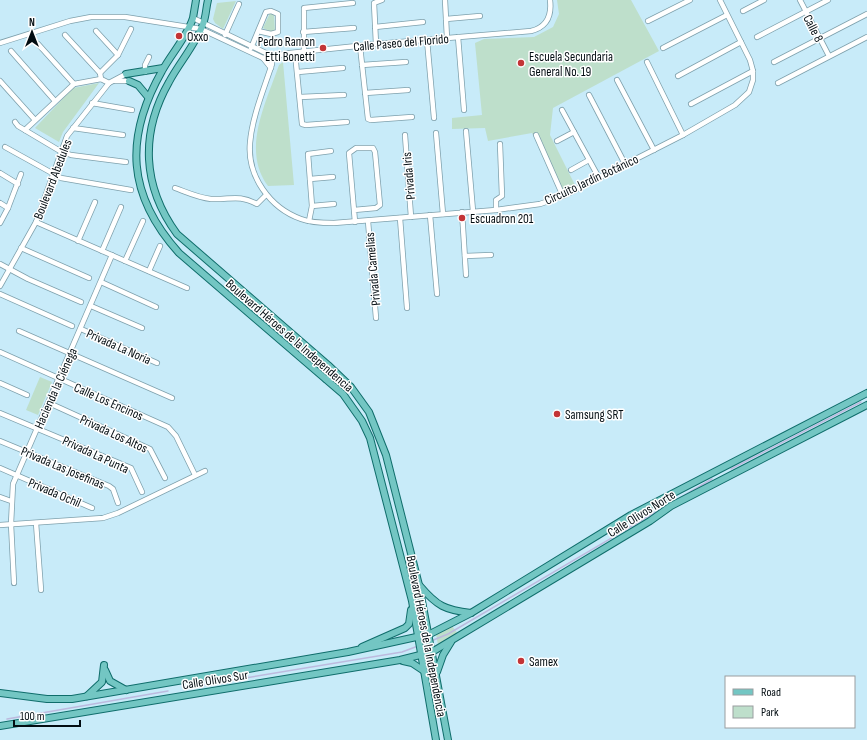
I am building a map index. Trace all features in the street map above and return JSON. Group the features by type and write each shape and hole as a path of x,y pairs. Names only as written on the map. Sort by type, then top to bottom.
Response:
{"main road":[{"name":"Boulevard Héroes de la Independencia","path":"196,0 193,18 163,68 148,97 138,130 136,148 137,172 146,206 159,230 190,263 343,394 362,421 370,438 412,601 436,740"},
{"name":"Boulevard Héroes de la Independencia","path":"208,0 202,26 162,94 152,123 149,154 150,173 160,206 167,220 187,244 351,386 369,412 381,438 419,585 430,634 448,740"},
{"path":"126,74 163,68"},
{"path":"129,81 138,85 148,97"},
{"path":"326,380 333,377 351,386"},
{"name":"Calle Olivos Norte","path":"430,634 471,613 631,515 719,468 867,393"},
{"name":"Calle Olivos Norte","path":"432,652 650,521 671,506 867,405"},
{"path":"419,585 440,606 456,611 471,613"},
{"path":"348,652 405,628 411,618 412,601"},
{"name":"Calle Olivos Sur","path":"0,693 47,699 86,697 348,652 419,638 430,634"},
{"path":"436,673 444,655 454,640"},
{"name":"Calle Olivos Sur","path":"0,726 400,660 432,652"},
{"path":"400,660 412,663 424,671"},
{"path":"102,682 104,665 110,681"},
{"path":"86,697 102,682 110,681 126,690"}],"street":[{"path":"376,44 374,3 382,0"},
{"path":"445,0 447,38"},
{"name":"Calle Paseo del Florido","path":"263,58 376,44 531,31 540,29 548,19 550,0"},
{"path":"648,21 690,0"},
{"path":"691,104 753,71 741,42 720,0"},
{"path":"743,11 764,0"},
{"name":"Calle 8","path":"800,0 829,56"},
{"path":"758,37 828,0"},
{"path":"222,40 239,4"},
{"path":"304,52 304,8 353,4"},
{"path":"249,52 266,12 276,12 278,14 278,32 271,34 258,31"},
{"path":"774,62 867,14"},
{"path":"663,48 727,15"},
{"path":"446,19 480,16"},
{"path":"0,43 70,21 91,17 125,17 177,26 202,26 252,45 272,56"},
{"path":"193,18 222,40 263,58 271,68"},
{"path":"375,26 423,22"},
{"path":"303,32 354,28"},
{"path":"100,73 118,55 131,29"},
{"path":"96,31 118,55"},
{"path":"65,35 100,73 100,79"},
{"path":"458,37 464,110"},
{"path":"778,83 867,37"},
{"path":"427,40 434,118"},
{"path":"678,76 741,42"},
{"path":"38,44 74,84"},
{"path":"360,46 368,119 412,117"},
{"path":"11,51 55,101"},
{"path":"295,53 303,125 347,122"},
{"name":"Circuito Jardín Botánico","path":"272,56 271,68 254,121 250,144 251,163 254,173 266,195 285,211 309,221 334,223 496,210 540,204 563,196 684,135 740,101 749,92 753,71"},
{"path":"145,72 145,65 149,57"},
{"path":"362,65 406,62"},
{"path":"647,62 684,135"},
{"path":"298,72 343,68"},
{"path":"25,130 74,84 100,79 109,83 126,74"},
{"path":"617,80 654,150"},
{"path":"0,81 35,120"},
{"path":"115,81 129,81"},
{"name":"Boulevard Abedules","path":"0,286 36,222 54,174 60,151 67,136 109,83"},
{"path":"365,93 408,90"},
{"path":"300,97 344,95"},
{"path":"589,96 625,164"},
{"path":"92,103 132,110"},
{"path":"562,110 599,178"},
{"path":"15,122 25,130 60,151 126,162"},
{"path":"73,128 123,135"},
{"path":"466,131 474,212"},
{"path":"557,141 574,132"},
{"path":"436,133 443,214"},
{"name":"Privada Iris","path":"405,135 412,217"},
{"path":"536,135 563,196"},
{"path":"496,210 496,200 502,197 500,144"},
{"path":"5,147 65,180 130,190"},
{"path":"354,210 378,207 380,203 375,149 356,148 350,151 354,210 355,222"},
{"path":"309,221 312,206 308,154 331,151"},
{"path":"572,170 589,160"},
{"path":"0,173 18,184"},
{"path":"0,223 8,208 21,174"},
{"path":"310,179 333,177"},
{"path":"175,188 206,198 221,199 242,197 257,204 266,195"},
{"path":"78,241 95,202"},
{"path":"0,203 8,208"},
{"path":"312,206 334,204"},
{"path":"102,251 121,207"},
{"path":"462,212 466,275"},
{"path":"430,215 437,294"},
{"path":"400,218 407,308"},
{"path":"125,261 142,221"},
{"name":"Privada Camelias","path":"368,221 376,318"},
{"path":"36,222 187,288"},
{"path":"149,271 160,246"},
{"path":"21,248 89,278"},
{"name":"Hacienda la Ciénega","path":"14,583 11,524 13,484 112,255"},
{"path":"465,256 491,255"},
{"path":"0,264 28,279 81,302"},
{"path":"101,282 156,307"},
{"path":"0,294 72,326"},
{"path":"91,306 142,328"},
{"name":"Privada La Noria","path":"81,329 157,363"},
{"path":"19,331 172,398"},
{"name":"Calle Los Encinos","path":"0,352 168,427 176,436 195,475"},
{"path":"0,383 26,395"},
{"name":"Privada Los Altos","path":"48,403 150,449 164,478"},
{"name":"Privada La Punta","path":"0,413 131,468 142,492"},
{"name":"Privada Las Josefinas","path":"0,441 109,486 113,490 118,502"},
{"name":"Privada Ochil","path":"0,468 92,508"},
{"path":"0,525 96,519 110,516 205,471"},
{"path":"0,497 11,501"},
{"path":"36,523 41,590"}],"green space":[{"path":"557,0 631,0 659,51 553,108 550,135 575,185 562,190 532,133 488,141 485,128 452,129 452,118 482,115 475,43 484,39 534,37 553,27 559,14"},
{"path":"236,1 223,29 215,23 213,19 217,3"},
{"path":"270,13 274,14 275,31 269,31 263,28"},
{"path":"283,62 294,185 268,186 260,172 256,157 256,142 258,126 263,110 279,65"},
{"path":"99,83 63,132 59,142 35,128 73,88"},
{"path":"40,377 52,382 38,415 26,410"},
{"path":"452,626 458,634 438,645 436,634"}],"waterway":[{"path":"731,469 861,402"},
{"path":"431,641 448,634 712,479"},
{"path":"191,687 402,652 418,646"},
{"path":"7,719 168,691"}],"place":[{"name":"Oxxo","path":"179,36"},
{"name":"Pedro Ramon Etti Bonetti","path":"323,48"},
{"name":"Escuela Secundaria General No. 19","path":"521,63"},
{"name":"Escuadron 201","path":"462,218"},
{"name":"Samsung SRT","path":"557,414"},
{"name":"Samex","path":"521,661"}]}
